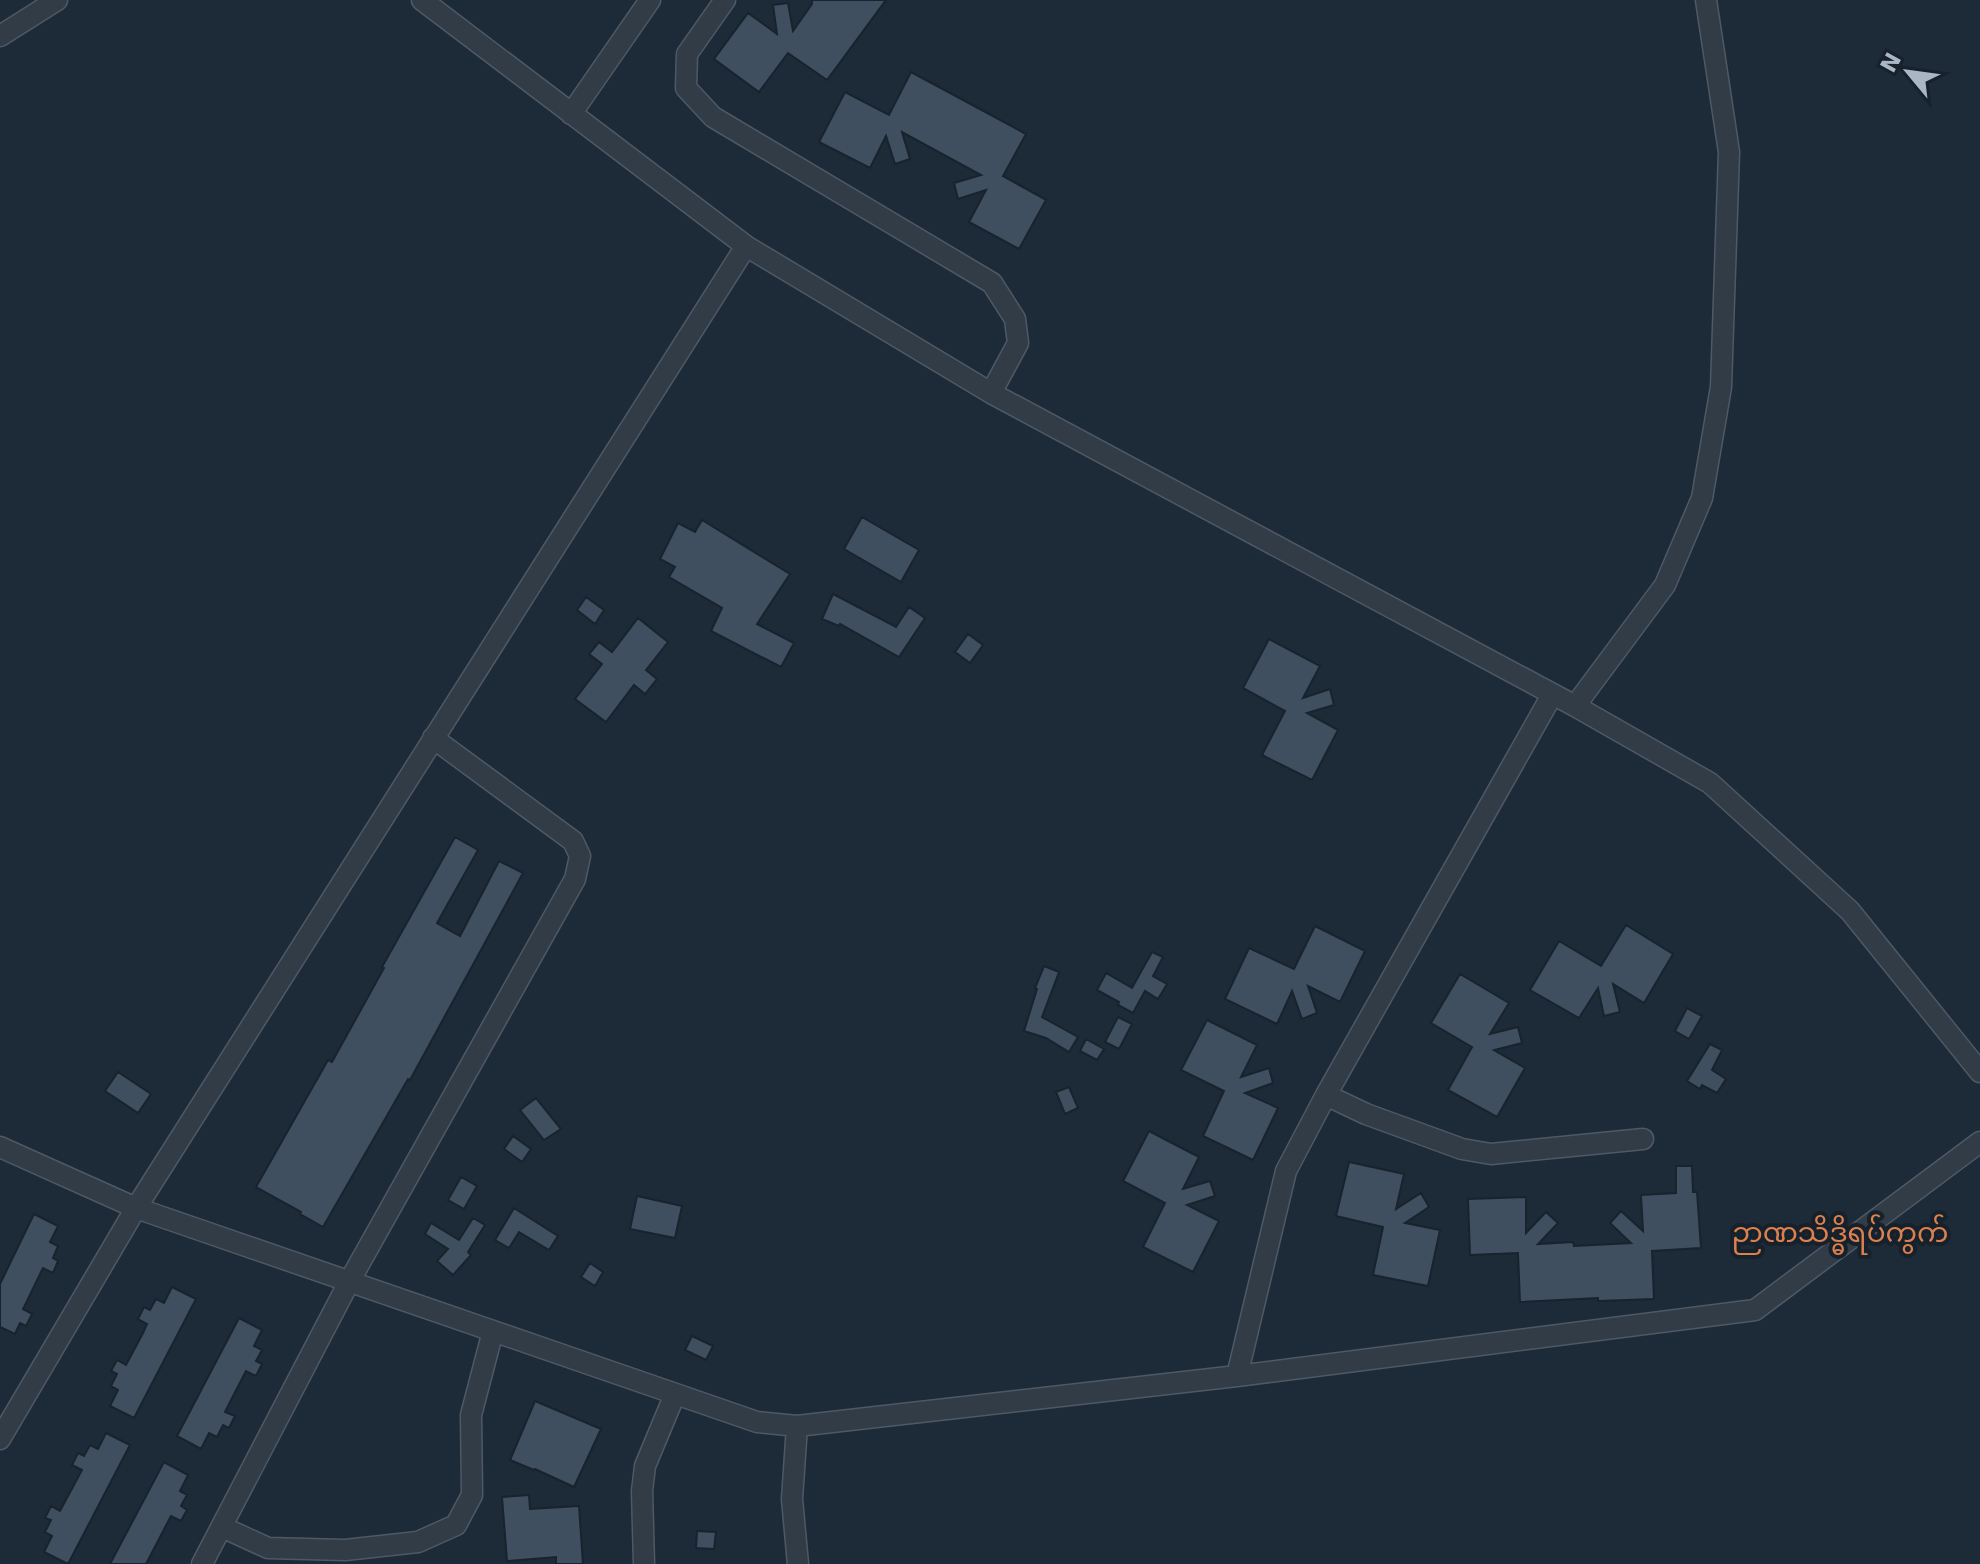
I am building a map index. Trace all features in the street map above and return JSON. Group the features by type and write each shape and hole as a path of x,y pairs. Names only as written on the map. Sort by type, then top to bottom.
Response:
{"street":[{"path":"0,36 57,0"},
{"path":"422,0 746,246 991,393 1575,706 1710,783 1850,911 1980,1072"},
{"path":"571,114 650,0"},
{"path":"725,0 687,54 686,88 713,117 992,283 1015,319 1018,343 991,393"},
{"path":"1575,706 1665,585 1702,498 1721,387 1729,152 1706,0"},
{"path":"0,1439 136,1208 746,246"},
{"path":"1237,1376 1286,1171 1552,695"},
{"path":"202,1564 349,1282 575,879 580,856 573,841 433,738"},
{"path":"1326,1095 1462,1149 1491,1154 1643,1139"},
{"path":"0,1147 136,1208 757,1422 797,1426 1237,1376 1755,1310 1980,1142"},
{"path":"222,1527 268,1548 345,1550 418,1542 456,1525 472,1495 471,1415 493,1331"},
{"path":"644,1564 642,1491 645,1466 675,1394"},
{"path":"797,1426 792,1499 798,1564"}],"building":[{"path":"812,0 886,0 827,80 788,53 759,92 714,59 748,13 777,34 773,5 788,3 793,31"},
{"path":"911,72 1026,134 1003,176 1046,200 1019,249 969,222 986,190 958,199 954,183 981,175 902,132 910,159 895,164 886,136 870,168 819,142 845,92 889,115"},
{"path":"862,517 919,550 901,582 844,549"},
{"path":"702,520 790,574 757,624 794,643 781,667 711,631 722,608 669,577 675,567 660,559 678,523 695,532"},
{"path":"833,594 896,627 909,607 925,618 899,657 840,624 822,619"},
{"path":"586,597 604,610 595,624 577,610"},
{"path":"638,618 668,642 646,670 657,679 645,694 634,685 606,722 575,699 602,664 589,654 599,642 612,652"},
{"path":"968,634 983,645 970,663 955,652"},
{"path":"1269,639 1320,666 1303,698 1330,689 1334,705 1307,713 1338,730 1312,780 1262,755 1285,711 1243,688"},
{"path":"455,837 478,850 437,923 460,936 499,861 523,873 410,1080 323,1227 256,1187 328,1060 332,1062"},
{"path":"1626,925 1673,954 1644,1003 1613,984 1620,1012 1604,1016 1598,988 1579,1018 1530,990 1559,941 1601,966"},
{"path":"1315,926 1365,951 1340,1002 1308,986 1317,1013 1302,1019 1292,991 1277,1024 1225,999 1249,948 1294,969"},
{"path":"1152,952 1163,957 1153,976 1167,984 1158,999 1145,991 1133,1013 1097,990 1106,973 1132,988"},
{"path":"1044,966 1059,972 1042,1017 1078,1037 1069,1052 1046,1038 1024,1031"},
{"path":"1460,974 1509,1003 1490,1034 1518,1027 1522,1043 1494,1050 1525,1068 1497,1117 1448,1090 1472,1047 1431,1023"},
{"path":"1687,1008 1702,1016 1689,1039 1675,1031"},
{"path":"1118,1017 1132,1024 1119,1049 1105,1042"},
{"path":"1207,1020 1257,1045 1241,1077 1269,1068 1273,1083 1245,1093 1278,1108 1253,1160 1203,1136 1224,1091 1181,1070"},
{"path":"1086,1039 1104,1049 1097,1060 1080,1051"},
{"path":"1710,1044 1722,1050 1712,1070 1726,1079 1717,1093 1702,1085 1700,1089 1687,1081"},
{"path":"118,1072 151,1094 138,1113 105,1091"},
{"path":"1069,1087 1078,1108 1065,1114 1056,1092"},
{"path":"536,1098 561,1129 544,1140 520,1110"},
{"path":"1149,1131 1199,1157 1183,1189 1210,1181 1215,1196 1187,1205 1219,1221 1193,1272 1143,1247 1165,1203 1123,1181"},
{"path":"513,1136 531,1149 522,1162 504,1149"},
{"path":"1349,1162 1404,1174 1396,1209 1421,1193 1429,1207 1405,1223 1440,1230 1428,1286 1373,1275 1383,1227 1336,1216"},
{"path":"1676,1166 1692,1166 1701,1248 1652,1251 1654,1299 1520,1302 1518,1253 1470,1255 1468,1199 1526,1197 1526,1233 1546,1212 1558,1223 1538,1244 1631,1243 1610,1223 1621,1211 1643,1231 1641,1195 1676,1193"},
{"path":"461,1177 477,1186 464,1209 448,1200"},
{"path":"637,1196 682,1206 675,1238 630,1229"},
{"path":"514,1208 558,1236 549,1250 519,1232 509,1248 495,1240"},
{"path":"34,1214 58,1226 50,1242 58,1246 53,1258 58,1261 53,1273 43,1268 23,1309 32,1314 26,1326 20,1323 15,1334 0,1327 0,1284"},
{"path":"473,1218 485,1225 468,1252 471,1255 453,1275 437,1261 448,1249 425,1234 431,1223 459,1240"},
{"path":"590,1263 603,1272 595,1286 581,1277"},
{"path":"172,1287 196,1299 134,1418 110,1406 118,1390 111,1386 117,1374 111,1371 117,1360 126,1365 143,1333 147,1324 138,1319 144,1307 150,1310 156,1299 164,1303"},
{"path":"239,1318 262,1330 254,1346 262,1350 256,1361 262,1364 256,1376 246,1371 230,1402 225,1412 235,1416 229,1428 223,1425 217,1437 209,1433 201,1449 177,1436"},
{"path":"692,1336 713,1346 706,1360 685,1350"},
{"path":"535,1401 601,1429 574,1487 510,1460"},
{"path":"106,1433 130,1445 68,1564 44,1552 52,1536 45,1532 51,1520 45,1518 51,1506 60,1511 82,1470 72,1465 78,1453 84,1456 90,1445 98,1449"},
{"path":"164,1462 188,1475 180,1491 187,1495 181,1506 187,1510 181,1521 171,1516 146,1564 110,1564"},
{"path":"529,1495 530,1509 579,1506 583,1564 556,1564 556,1557 507,1561 502,1497"},
{"path":"697,1531 716,1532 714,1549 696,1548"}],"district":[{"name":"ဉာဏသိဒ္ဓိရပ်ကွက်","path":"1840,1232"}]}
